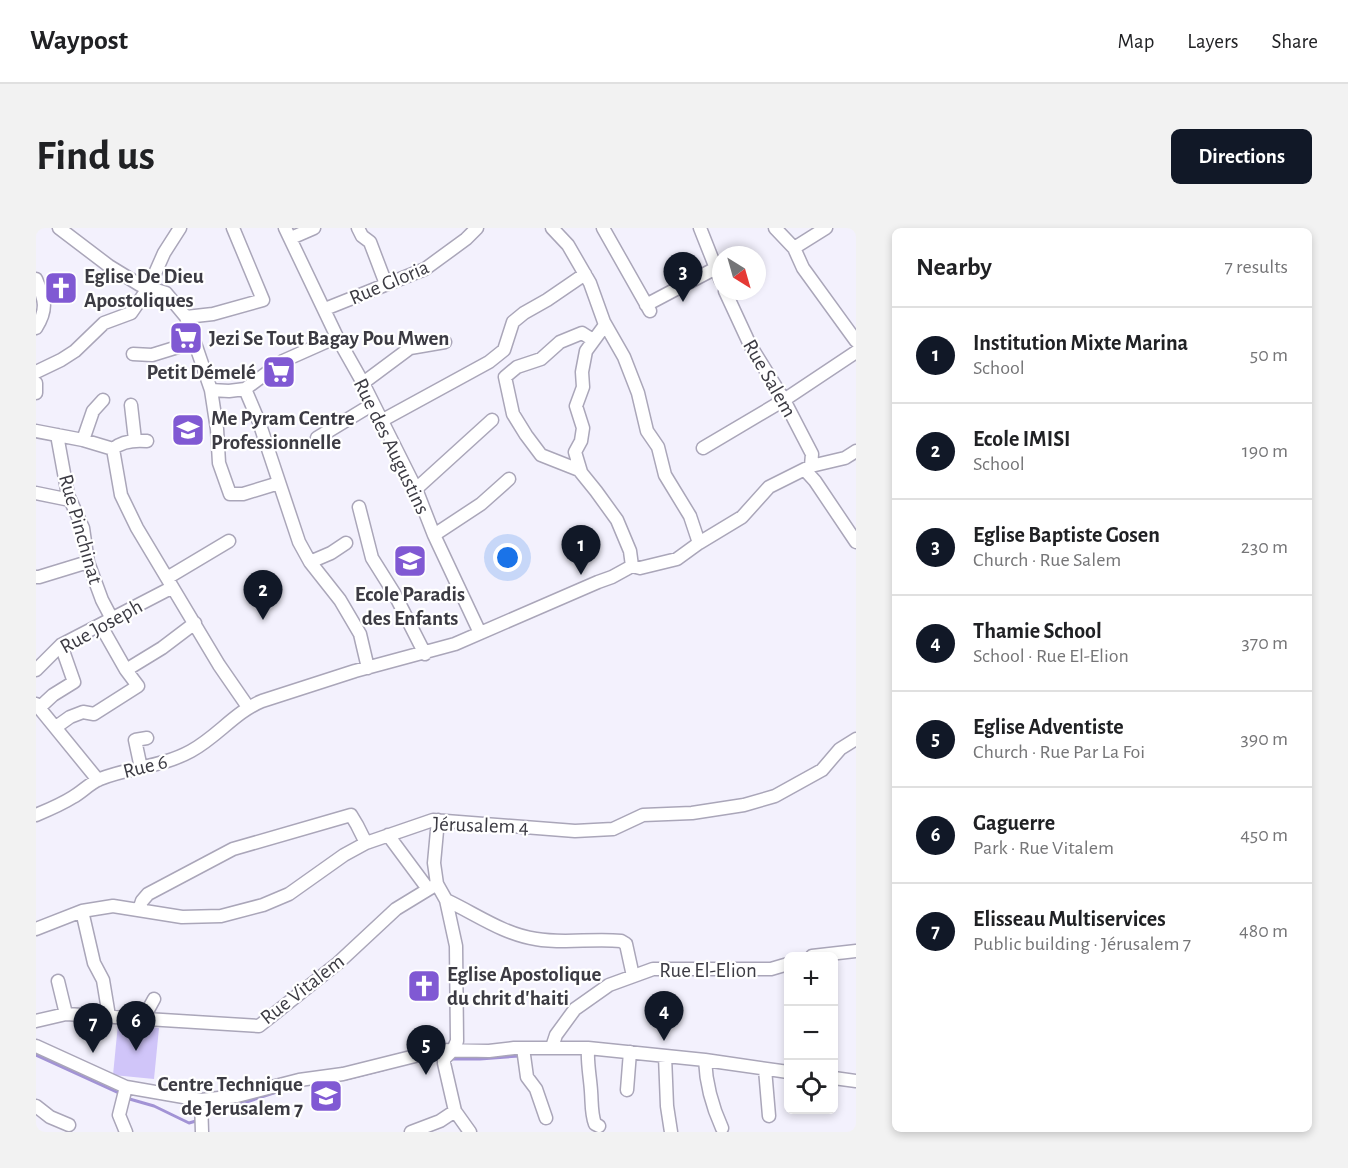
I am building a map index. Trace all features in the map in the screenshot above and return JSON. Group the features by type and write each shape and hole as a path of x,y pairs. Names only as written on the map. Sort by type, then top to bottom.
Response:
{"street":[{"path":"60,228 109,267 140,285 166,292 186,317 211,390 219,463 230,494 243,494 279,483"},
{"path":"36,372 75,351 104,323 131,313 149,287 164,254 180,228"},
{"path":"186,317 213,314 263,300 233,228"},
{"path":"288,233 314,228"},
{"path":"358,228 362,236 370,242 386,284"},
{"name":"Rue Gloria","path":"326,309 425,269 466,239 477,228"},
{"path":"552,228 568,245 585,274 605,325 624,357 638,393 647,431 658,447 665,475 690,516 699,543"},
{"path":"604,228 648,308 712,270"},
{"path":"700,228 712,258"},
{"path":"775,228 795,248 803,268 856,341"},
{"path":"795,248 826,228"},
{"name":"Rue des Augustins","path":"288,233 326,309 337,337 363,383 416,489 434,535 480,633"},
{"path":"381,421 489,363 504,350 513,322 585,274"},
{"path":"36,279 45,313 36,326"},
{"name":"Rue Salem","path":"729,300 750,345 784,400 812,454 808,468"},
{"path":"605,325 586,351 582,372 583,387 576,406 583,428 581,441 575,452 581,472 616,520 630,551 632,566 640,568 670,562 742,517 769,487 808,468 845,458 856,451"},
{"path":"581,472 540,455 513,414 505,377 517,367 541,359 560,342 582,333 593,340"},
{"path":"211,390 229,392 244,389 283,361 337,337"},
{"path":"133,354 152,355 194,342"},
{"path":"363,383 410,348 445,342"},
{"path":"702,448 784,400 856,352"},
{"path":"36,383 36,393"},
{"path":"244,389 259,422 299,542 310,562 340,600 360,634 368,668"},
{"path":"83,440 93,411 103,400"},
{"path":"317,438 373,404"},
{"path":"112,449 118,444 141,440 131,405"},
{"path":"416,489 492,420"},
{"path":"36,431 83,440 112,449"},
{"name":"Rue Pinchinat","path":"57,435 70,500 83,528 88,562 102,600 107,622 126,670"},
{"path":"112,449 121,495 137,528 219,665 248,707"},
{"path":"808,468 856,542"},
{"path":"434,535 481,504 509,479"},
{"path":"36,493 70,500"},
{"path":"359,507 372,558 394,593 425,654"},
{"name":"Rue Joseph","path":"36,670 61,645 107,622 169,583 229,541"},
{"path":"310,562 331,554 345,543"},
{"path":"36,576 88,562"},
{"name":"Rue 6","path":"36,815 74,797 99,780 122,771 173,760 194,749 248,707 276,696 368,668 455,644 612,578 632,566"},
{"path":"56,727 82,712 94,714 138,686 126,670 162,648 195,623"},
{"path":"61,645 74,682 37,706 99,780"},
{"path":"141,768 135,740 147,738"},
{"name":"Jérusalem 4","path":"36,929 82,911 113,906 182,917 221,916 263,905 289,894 344,855 366,843 433,820 575,831 613,829 643,815 692,813 744,805 775,796 822,770 840,749 856,739"},
{"path":"139,910 148,894 215,857 244,845 351,816 366,843"},
{"path":"432,887 438,820"},
{"path":"388,835 446,900 502,929 536,939 573,942 621,941 626,944 633,976"},
{"name":"Rue Vitalem","path":"36,1021 66,1014 259,1026 338,963 396,909 432,887"},
{"path":"446,900 456,946 457,1041 453,1050 444,1059 455,1111 470,1132"},
{"path":"82,911 94,963 103,980 109,1016"},
{"path":"838,953 856,951"},
{"name":"Rue El-Elion","path":"552,1047 556,1035 575,1009 609,985 633,976 653,969 771,969 784,965"},
{"path":"58,981 66,1014"},
{"path":"147,1019 148,1010 154,999"},
{"path":"36,1046 126,1086 201,1100 237,1096 299,1080 343,1074 428,1053 453,1050 588,1048 705,1060 784,1071"},
{"path":"523,1048 527,1077 536,1089 546,1118"},
{"path":"588,1048 591,1114 595,1124 599,1126"},
{"path":"627,1090 630,1052"},
{"path":"665,1056 667,1106 671,1132"},
{"path":"705,1060 714,1112 722,1128"},
{"path":"765,1069 769,1116"},
{"path":"838,1079 856,1081"},
{"path":"126,1086 119,1115 126,1132"},
{"path":"201,1100 202,1132"},
{"path":"37,1110 69,1125"},
{"path":"411,1132 455,1111"}],"shaded area":[{"path":"118,1024 159,1028 154,1079 113,1075"}],"waterway":[{"path":"36,1055 121,1094"},
{"path":"451,1059 519,1056"},
{"path":"424,1059 442,1059"},
{"path":"346,1079 386,1069"},
{"path":"204,1116 286,1089"},
{"path":"126,1098 154,1106 189,1123 196,1121"}],"place":[{"name":"Eglise De Dieu Apostoliques","path":"61,288"},
{"name":"Eglise Baptiste Gosen","path":"683,302"},
{"name":"Jezi Se Tout Bagay Pou Mwen","path":"186,338"},
{"name":"Petit Démelé","path":"279,372"},
{"name":"Me Pyram Centre Professionnelle","path":"188,430"},
{"name":"Ecole Paradis des Enfants","path":"410,561"},
{"name":"Institution Mixte Marina","path":"581,575"},
{"name":"Ecole IMISI","path":"263,620"},
{"name":"Eglise Apostolique du chrit d'haiti","path":"424,986"},
{"name":"Thamie School","path":"664,1041"},
{"name":"Gaguerre","path":"136,1051"},
{"name":"Elisseau Multiservices","path":"93,1053"},
{"name":"Eglise Adventiste","path":"426,1075"},
{"name":"Centre Technique de Jerusalem 7","path":"326,1096"}]}
